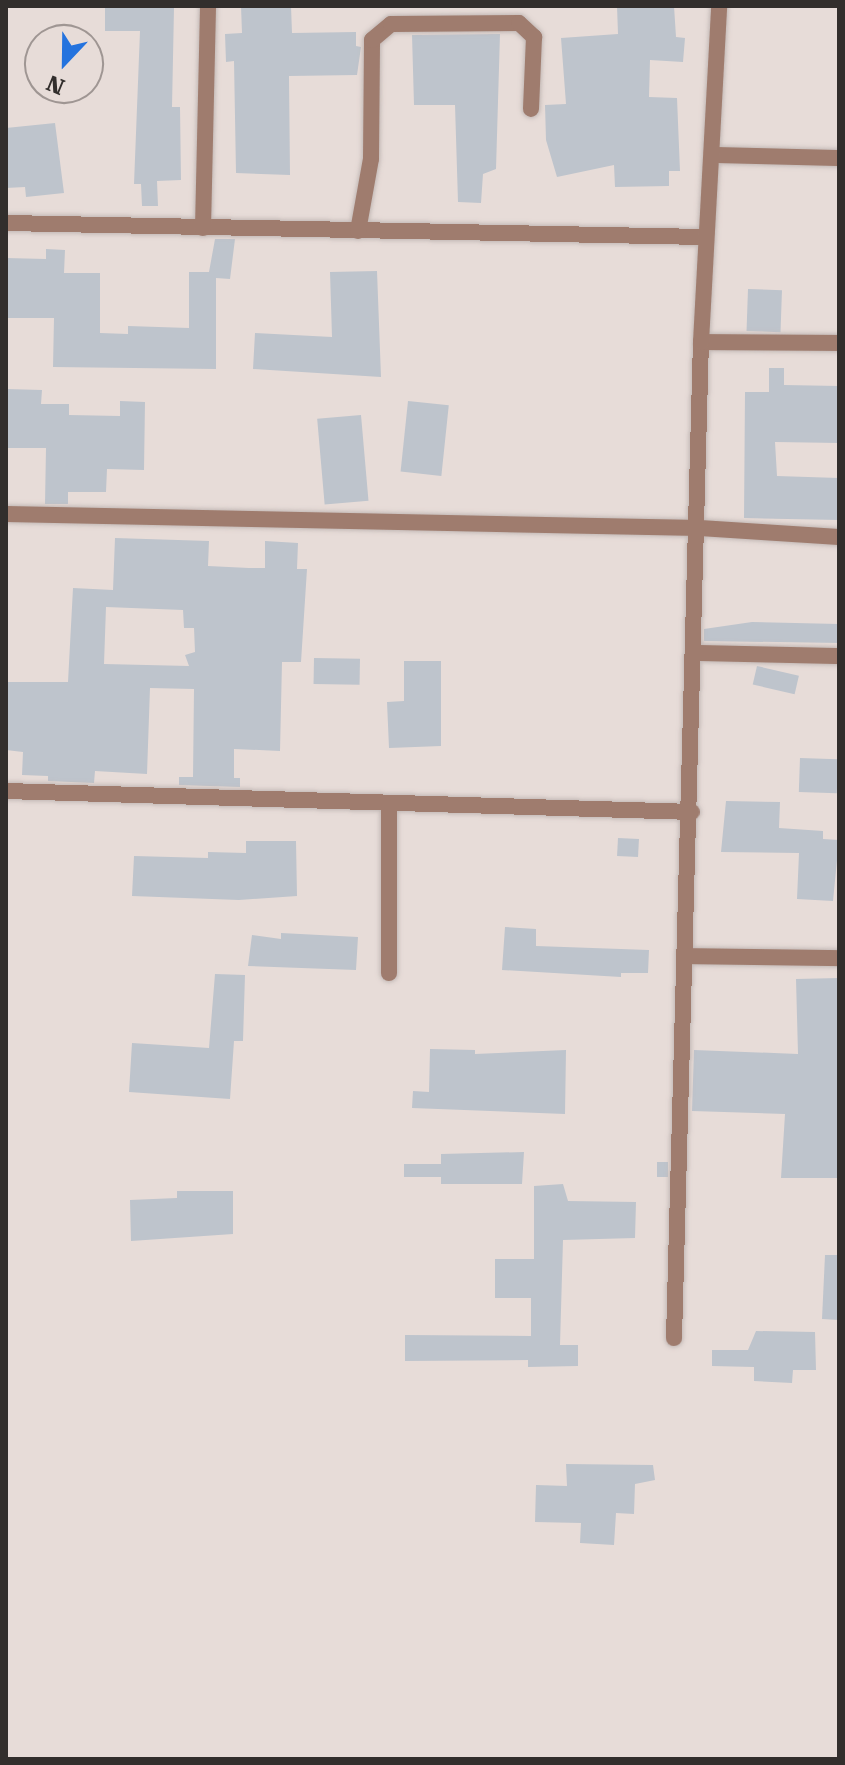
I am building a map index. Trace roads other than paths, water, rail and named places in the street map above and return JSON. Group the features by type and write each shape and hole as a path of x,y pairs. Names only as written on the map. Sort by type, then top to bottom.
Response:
{"street":[{"path":"203,228 208,6"},
{"path":"674,1338 700,528 701,342 705,237 714,155 719,6"},
{"path":"358,231 371,159 372,40 391,24 519,23 534,37 531,109"},
{"path":"714,155 839,158"},
{"path":"6,223 705,237"},
{"path":"701,342 839,343"},
{"path":"6,514 700,528 839,537"},
{"path":"696,653 839,656"},
{"path":"6,791 389,806 692,812"},
{"path":"389,806 389,973"},
{"path":"687,956 839,958"}]}
